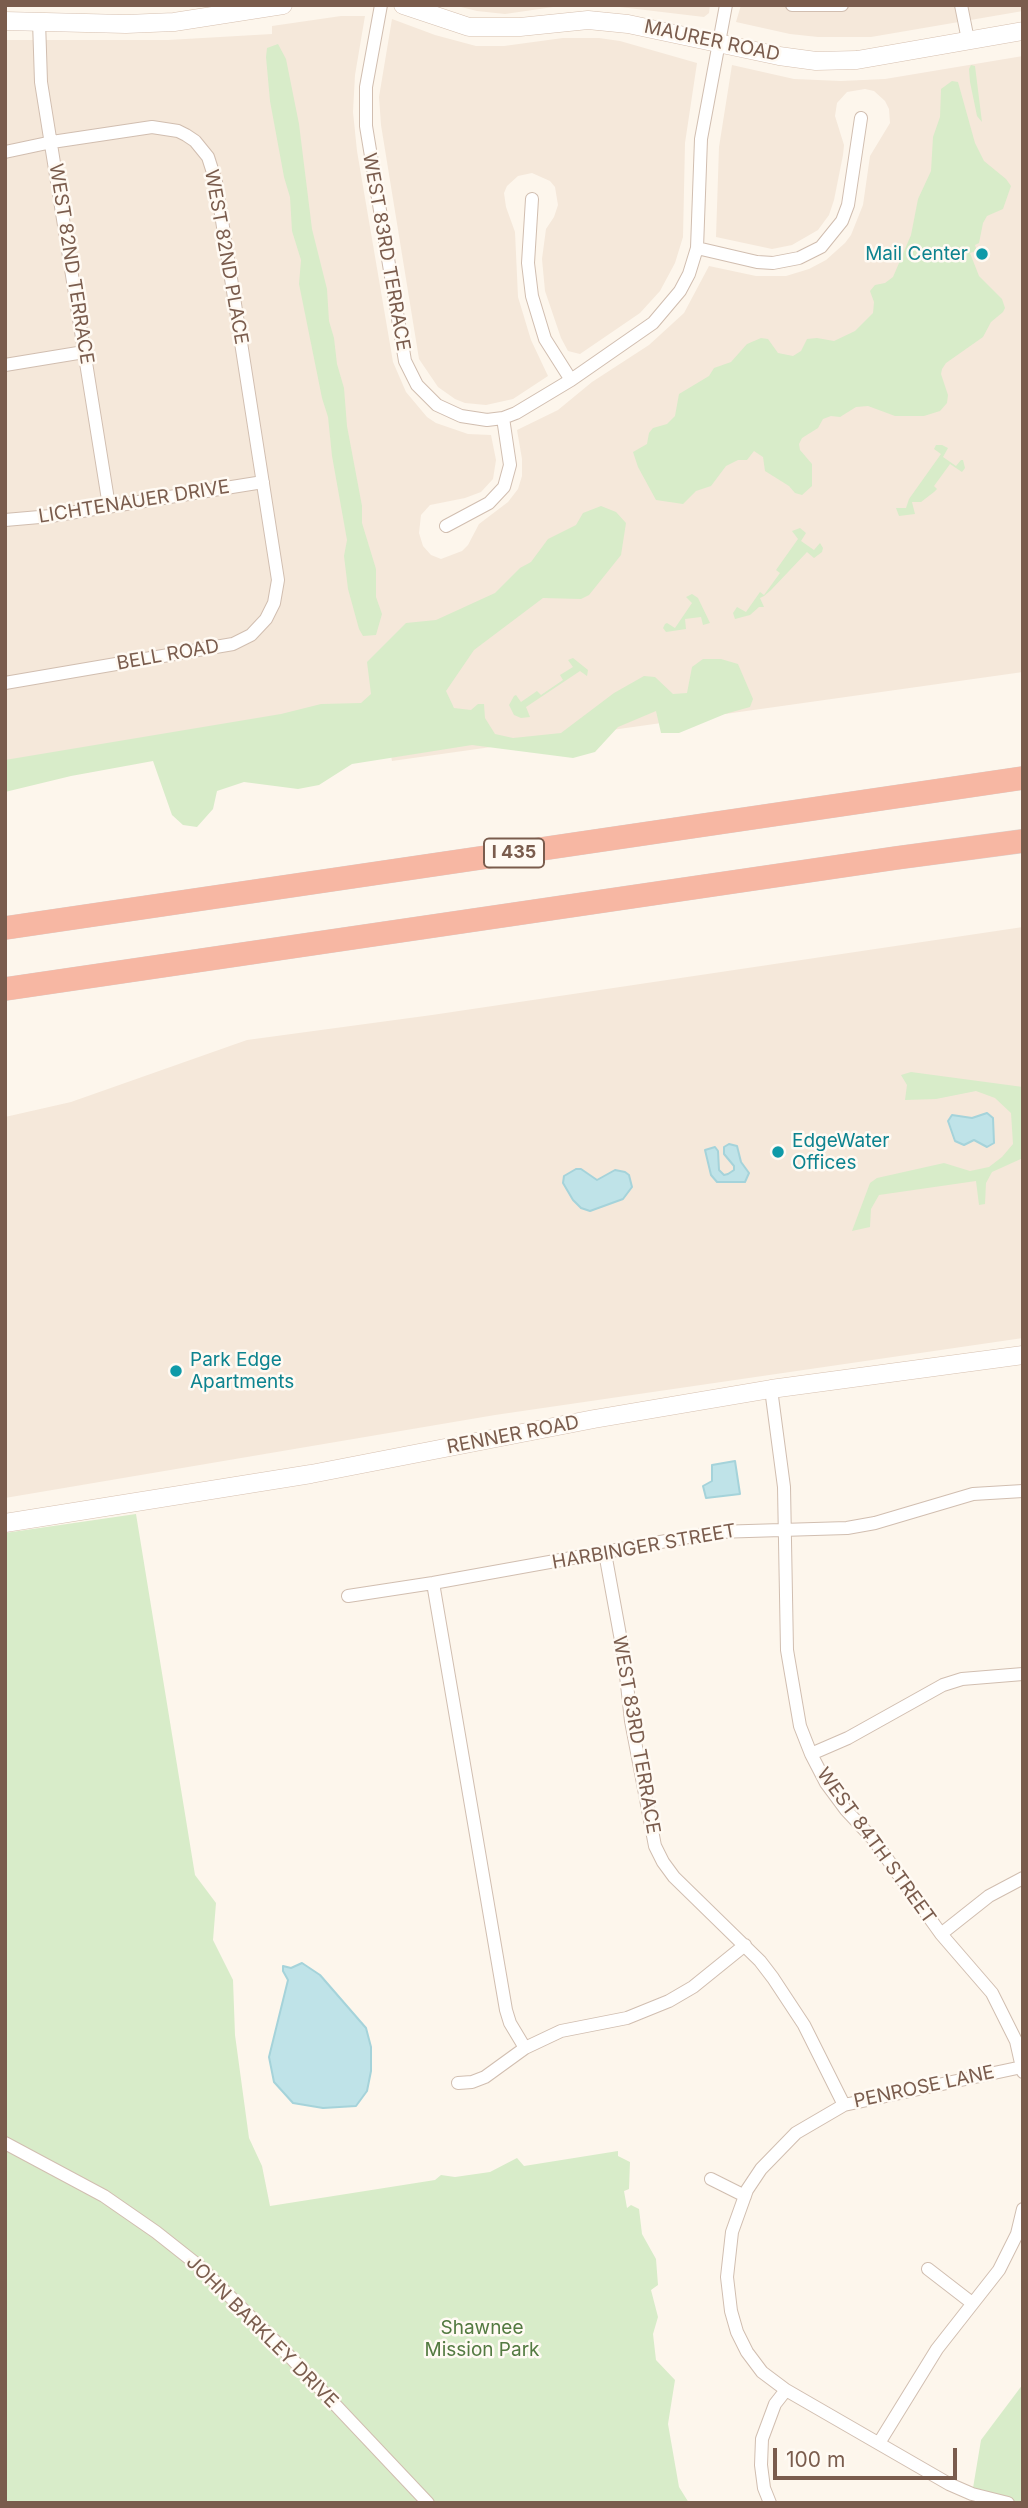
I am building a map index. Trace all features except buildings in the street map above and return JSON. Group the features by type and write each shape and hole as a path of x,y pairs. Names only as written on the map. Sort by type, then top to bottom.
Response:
{"highway":[{"name":"I 435","path":"5,928 1023,778"},
{"path":"5,989 1023,841"}],"main road":[{"name":"MAURER ROAD","path":"403,5 469,27 520,27 587,20 638,26 798,59 844,61 1023,31"},
{"path":"5,21 174,22 274,6"},
{"name":"RENNER ROAD","path":"5,1523 311,1474 594,1419 771,1389 1023,1355"}],"street":[{"name":"WEST 83RD TERRACE","path":"381,5 366,87 366,126 405,361 417,385 437,405 474,419 503,418"},
{"path":"446,526 489,503 504,487 510,465 503,418 571,380 634,336 662,314 680,291 689,274 697,248 701,139 726,5"},
{"path":"792,5 842,5"},
{"path":"961,5 968,40"},
{"name":"WEST 82ND TERRACE","path":"39,22 40,67 109,506"},
{"path":"697,248 757,262 773,263 799,258 821,247 842,221 848,205 861,118"},
{"name":"WEST 82ND PLACE","path":"5,152 152,127 186,135 195,141 208,157 216,182 263,482"},
{"path":"532,199 528,263 532,296 545,339 571,380"},
{"path":"5,365 84,352"},
{"name":"LICHTENAUER DRIVE","path":"5,520 51,516 263,482"},
{"name":"BELL ROAD","path":"5,682 225,646 251,635 266,619 277,594 275,559 263,482"},
{"name":"WEST 84TH STREET","path":"771,1389 780,1447 785,1529 787,1650 797,1713 811,1754 846,1810 873,1839 941,1934 992,1993 1016,2041 1022,2070"},
{"name":"HARBINGER STREET","path":"348,1596 716,1532 848,1528 973,1494 1023,1491"},
{"name":"WEST 83RD TERRACE","path":"605,1553 624,1657 633,1732 655,1846 674,1877 760,1961 799,2016 844,2105"},
{"path":"433,1583 506,2010 510,2023 525,2048"},
{"path":"811,1754 848,1738 943,1685 981,1677 1023,1674"},
{"path":"941,1934 989,1895 1023,1878"},
{"path":"458,2083 485,2077 525,2048 561,2031 627,2018 669,2001 700,1981 745,1945"},
{"name":"PENROSE LANE","path":"1009,2503 972,2494 949,2484 786,2390 762,2372 747,2352 731,2311 727,2277 732,2232 745,2196 761,2169 796,2133 844,2105 1022,2070"},
{"name":"JOHN BARKLEY DRIVE","path":"5,2143 104,2196 199,2266 276,2342 428,2503"},
{"path":"711,2179 745,2196"},
{"path":"879,2443 937,2349 999,2270 1017,2234 1023,2209"},
{"path":"928,2269 972,2304"},
{"path":"770,2503 761,2465 762,2439 775,2404 786,2390"}],"shaded area":[{"path":"453,5 567,5 505,14"},
{"path":"603,5 710,5 709,13 704,17"},
{"path":"741,5 1023,5 1023,11 871,37 818,37 736,22"},
{"path":"341,16 365,16 355,75 353,112 357,151 393,362 406,392 427,417 468,434 491,435 496,460 493,479 481,492 430,505 421,515 419,533 423,546 431,555 441,559 462,551 479,524 508,502 518,489 522,476 522,459 517,430 558,410 592,382 649,345 684,313 709,266 756,276 786,276 826,260 851,235 863,205 870,156 890,123 889,109 885,101 874,91 865,89 847,92 837,103 835,116 844,145 843,155 829,215 818,230 792,245 772,249 716,237 719,147 732,65 794,79 841,81 885,79 1023,56 1023,672 392,761 383,712 5,767 5,40 168,40 272,34 272,26"},
{"path":"392,19 476,46 504,46 563,38 599,38 620,41 697,63 685,143 683,237 675,263 660,291 640,313 580,354 568,351 545,291 542,259 546,229 558,205 555,187 550,181 532,173 518,176 507,186 504,193 515,232 518,297 531,340 548,376 513,399 486,405 455,399 438,387 419,359 381,125 379,97"},
{"path":"1023,927 1023,1338 495,1415 5,1498 5,1117 71,1102 247,1040"}],"green space":[{"path":"278,44 286,59 299,124 312,229 327,289 329,321 344,388 347,426 362,506 362,523 376,569 376,597 382,614 376,635 363,636 348,589 344,556 347,540 328,417 299,284 301,260 292,231 290,197 270,101 267,48"},
{"path":"971,65 975,66 982,122 977,116 970,82"},
{"path":"952,81 958,82 975,143 984,161 1011,186 1003,209 987,216 979,243 975,245 977,251 970,253 979,276 1002,299 1005,308 991,322 983,337 946,363 942,369 948,395 947,403 940,411 924,416 895,416 868,406 856,407 840,417 823,419 818,428 802,438 799,444 800,450 812,464 812,486 802,495 795,493 765,471 763,457 754,451 747,460 738,460 726,466 711,486 696,491 683,504 656,500 633,452 647,444 653,428 667,424 675,416 679,394 709,376 714,368 731,362 747,344 761,338 768,339 778,353 793,356 801,351 807,339 834,341 855,331 873,313 874,302 870,291 875,285 885,283 893,277 911,235 918,199 931,171 933,137 940,117 941,89"},
{"path":"936,445 948,448 943,457 956,466 963,460 965,468 962,472 950,464 934,486 937,489 921,502 912,502 915,514 899,516 896,508 906,508 909,499 941,454 934,449"},
{"path":"601,506 616,512 626,523 621,555 589,595 581,599 543,598 474,650 446,691 454,708 471,710 478,704 484,704 485,718 495,734 513,738 561,733 614,693 644,676 655,677 673,694 687,693 692,667 703,659 721,659 738,664 753,699 750,707 679,733 661,733 656,711 618,727 595,752 573,758 472,745 352,764 319,785 298,789 244,782 217,791 213,809 197,827 183,825 172,815 153,761 71,776 5,792 5,760 281,714 321,704 361,703 371,694 367,662 406,623 436,620 495,593 520,568 531,562 548,539 576,525 583,513"},
{"path":"800,528 806,533 801,541 814,550 820,543 822,552 814,558 807,552 771,590 760,598 764,607 735,619 733,613 737,607 746,612 760,592 764,595 780,573 776,570 798,539 792,531"},
{"path":"692,594 698,598 710,623 703,625 701,617 685,619 686,629 666,632 663,628 665,624 675,628 692,603 686,597"},
{"path":"573,658 588,670 587,676 580,671 526,707 530,717 521,718 514,715 509,705 514,696 521,702 537,691 541,695 563,680 560,675 573,667 568,660"},
{"path":"911,1072 1023,1087 1023,1158 992,1172 986,1183 985,1204 979,1205 976,1181 879,1195 871,1209 870,1227 852,1231 870,1183 877,1178 944,1163 970,1171 989,1167 1013,1144 1011,1113 995,1098 976,1091 936,1099 905,1100 907,1085 901,1075"},
{"name":"Shawnee Mission Park","path":"136,1514 195,1875 216,1903 213,1940 233,1980 235,2035 249,2138 262,2166 270,2206 435,2180 441,2175 455,2177 490,2172 517,2158 524,2166 618,2151 618,2156 630,2162 629,2189 624,2191 627,2208 631,2205 639,2209 642,2234 656,2259 658,2285 651,2290 658,2317 653,2334 656,2360 675,2380 668,2424 679,2487 689,2503 5,2503 5,1533"},
{"path":"1023,2384 1023,2503 1008,2503 972,2494 981,2440"}],"water":[{"path":"987,1113 993,1118 994,1143 987,1147 974,1140 964,1145 955,1141 948,1121 952,1115 972,1118"},
{"path":"729,1144 737,1146 741,1162 749,1173 745,1182 717,1182 711,1175 705,1150 715,1147 718,1151 719,1170 724,1175 728,1174 734,1170 734,1166 724,1154 724,1147"},
{"path":"581,1169 597,1180 615,1170 625,1172 629,1175 632,1187 623,1199 590,1211 581,1208 573,1200 563,1183 564,1176"},
{"path":"735,1461 740,1494 706,1498 703,1486 712,1481 712,1465"},
{"path":"302,1963 320,1975 366,2028 371,2047 371,2071 367,2091 356,2106 323,2108 293,2103 274,2082 269,2057 288,1980 283,1966 291,1968"}],"place":[{"name":"Mail Center","path":"982,254"},
{"name":"EdgeWater Offices","path":"778,1152"},
{"name":"Park Edge Apartments","path":"176,1371"}]}
